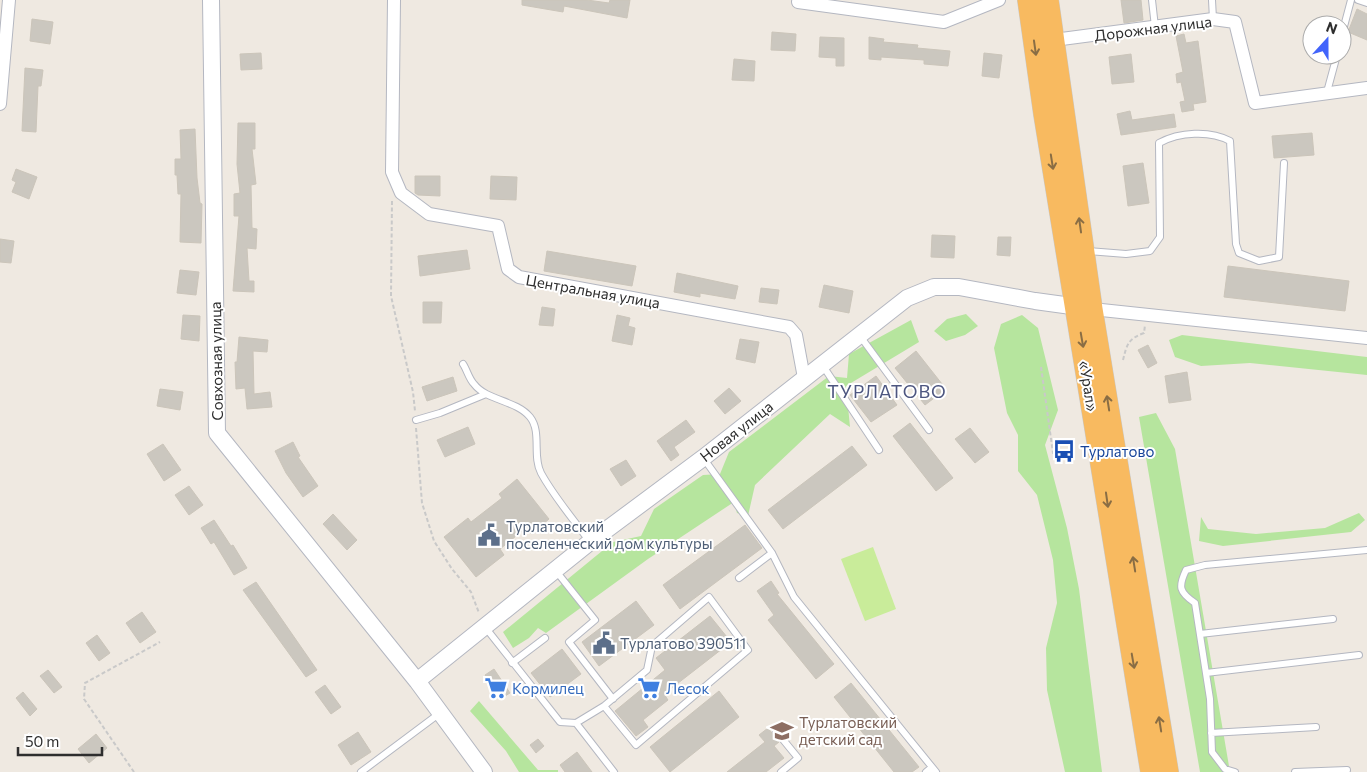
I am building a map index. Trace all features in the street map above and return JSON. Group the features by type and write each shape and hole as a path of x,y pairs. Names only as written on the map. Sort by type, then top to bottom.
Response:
{"highway":[{"name":"«Урал»","path":"1028,0 1071,274 1084,307 1168,772"},
{"name":"«Урал»","path":"1048,0 1084,251 1084,307 1151,772"}],"street":[{"path":"0,104 9,0"},
{"name":"Совхозная улица","path":"211,0 217,434 417,681 484,772"},
{"path":"393,175 394,0"},
{"path":"798,2 944,22 999,0"},
{"name":"Дорожная улица","path":"1054,40 1213,20 1235,22 1255,103 1367,88"},
{"name":"Центральная улица","path":"393,175 401,192 429,214 498,226 508,269 519,277 789,327 796,335 804,378"},
{"path":"1049,302 1066,289 1071,274"},
{"name":"Новая улица","path":"417,681 590,542 703,458 821,363 907,298 934,287 959,287 1084,307"},
{"path":"1084,307 1367,338"}],"lane":[{"path":"1152,0 1155,27"},
{"path":"1212,0 1213,20"},
{"path":"1347,15 1351,0"},
{"path":"1358,0 1367,4"},
{"path":"1327,92 1334,65"},
{"path":"1084,251 1126,254 1150,252 1160,237 1160,143 1172,136 1217,134 1230,141 1236,244 1239,253 1259,261 1279,257 1284,164"},
{"path":"859,335 929,430"},
{"path":"821,363 879,450"},
{"path":"463,364 474,384 486,394 513,406 530,417 536,433 536,449 540,472 590,542"},
{"path":"416,420 440,413 486,394"},
{"path":"703,458 772,553 794,597 934,770 926,772"},
{"path":"1235,772 1225,769 1212,752 1206,673 1195,603 1184,595 1180,583 1186,570 1205,565 1367,550"},
{"path":"739,578 772,553"},
{"path":"556,571 595,620 570,642 613,699"},
{"path":"485,626 512,663 560,722 576,723 613,699 647,670 652,646 709,597 748,650 636,745 604,706"},
{"path":"1200,634 1333,618"},
{"path":"512,663 545,638"},
{"path":"1206,673 1359,655"},
{"path":"361,772 440,713"},
{"path":"576,723 614,772"},
{"path":"1212,733 1316,727"},
{"path":"776,731 798,758 781,772"},
{"path":"1295,772 1346,770"}],"path":[{"path":"393,175 391,296 414,392 422,503 434,541 452,569 471,592 485,626"},
{"path":"1123,360 1126,346 1132,338 1144,333 1147,315"},
{"path":"1041,367 1053,453 1064,451"},
{"path":"134,772 84,698 85,684 160,642"}],"green space":[{"path":"966,314 978,326 965,335 946,341 934,331 947,319"},
{"path":"1022,315 1038,328 1058,410 1045,445 1067,528 1079,589 1102,772 1065,772 1047,690 1046,648 1057,603 1053,560 1037,495 1018,471 1018,435 1007,413 994,348 1001,324"},
{"path":"911,320 919,342 846,386 850,427 830,414 755,485 748,516 737,513 734,502 648,559 546,633 538,628 529,638 513,648 503,632 613,542 641,536 654,509 703,475 720,474 729,452 829,376 847,378 849,354"},
{"path":"1182,335 1367,357 1367,375 1250,363 1201,366 1175,357 1169,340"},
{"path":"1156,413 1175,449 1230,772 1200,772 1139,417"},
{"path":"1359,513 1365,520 1351,532 1223,546 1199,541 1201,517 1208,529 1256,534 1325,528"},
{"path":"873,547 896,609 865,621 841,559"},
{"path":"479,701 538,770 558,770 558,772 519,772 506,751 470,711"}],"building":[{"path":"522,0 587,0 609,3 610,0 630,0 627,18 564,6 563,12 522,5"},
{"path":"1121,0 1141,0 1143,20 1124,23"},
{"path":"1357,9 1367,14 1367,40 1352,34 1352,22"},
{"path":"32,19 53,22 50,44 30,41"},
{"path":"772,32 796,34 795,51 771,50"},
{"path":"1184,34 1186,43 1198,41 1206,102 1193,104 1194,110 1182,112 1180,102 1185,101 1181,82 1177,83 1176,74 1183,72 1176,36"},
{"path":"820,37 844,38 844,66 836,66 836,58 819,57"},
{"path":"869,37 884,39 883,42 918,45 917,48 950,51 948,66 924,64 924,60 881,57 881,60 869,59"},
{"path":"261,53 262,69 241,70 240,54"},
{"path":"984,53 1002,55 999,78 982,76"},
{"path":"1131,54 1134,82 1112,84 1109,57"},
{"path":"734,59 755,61 754,81 732,80"},
{"path":"25,68 43,70 41,86 38,86 36,132 22,131"},
{"path":"1130,111 1132,120 1174,114 1176,127 1121,135 1117,114"},
{"path":"238,123 255,123 255,149 252,149 256,184 251,185 252,228 257,229 256,249 247,248 249,281 254,281 254,292 233,291 239,216 234,216 234,194 240,193 237,164"},
{"path":"195,129 197,178 200,203 202,204 201,243 180,242 181,194 178,194 177,175 175,175 175,159 181,159 180,130"},
{"path":"1312,133 1314,155 1274,158 1272,136"},
{"path":"1143,163 1149,203 1128,206 1123,166"},
{"path":"16,169 37,177 29,199 12,192 16,182 12,180"},
{"path":"415,176 440,176 440,196 418,195 415,193"},
{"path":"491,176 517,177 516,200 490,199"},
{"path":"932,235 955,236 954,258 931,257"},
{"path":"998,237 1011,237 1010,256 997,255"},
{"path":"0,239 14,241 11,263 0,262"},
{"path":"467,250 470,269 420,276 418,256"},
{"path":"547,251 636,266 632,286 544,271"},
{"path":"1228,266 1349,281 1345,311 1224,297"},
{"path":"180,270 199,272 196,295 177,293"},
{"path":"677,273 738,286 735,299 700,293 700,297 674,292"},
{"path":"824,285 853,291 849,313 819,307"},
{"path":"761,288 779,290 777,304 759,302"},
{"path":"423,302 442,302 441,323 423,323"},
{"path":"542,307 555,309 553,326 539,325"},
{"path":"183,315 200,316 199,341 181,339"},
{"path":"617,315 630,318 628,326 635,328 632,345 612,341"},
{"path":"239,337 268,340 267,352 253,351 254,394 270,392 272,407 247,409 245,388 236,389 235,362 237,362"},
{"path":"740,339 759,342 755,363 736,359"},
{"path":"1148,345 1157,363 1148,368 1138,350"},
{"path":"916,351 946,389 925,405 895,368"},
{"path":"1187,372 1191,400 1169,403 1165,376"},
{"path":"876,376 897,405 871,422 850,395"},
{"path":"453,377 457,391 427,401 422,387"},
{"path":"729,388 741,401 725,414 714,401"},
{"path":"160,389 183,392 180,410 157,406"},
{"path":"686,420 695,432 674,447 679,455 671,461 657,441"},
{"path":"910,423 953,478 936,491 893,436"},
{"path":"468,427 475,444 445,457 437,440"},
{"path":"970,428 989,452 975,463 955,439"},
{"path":"293,442 300,456 298,457 318,486 303,497 286,473 275,451"},
{"path":"163,444 181,470 164,481 147,454"},
{"path":"852,446 867,465 783,529 768,510"},
{"path":"626,460 636,476 621,486 610,469"},
{"path":"517,479 549,519 531,534 526,528 500,549 504,555 476,577 444,537 468,518 471,522 502,498 499,494"},
{"path":"189,486 203,505 189,515 175,495"},
{"path":"333,514 357,540 347,550 323,524"},
{"path":"214,520 247,568 234,575 214,542 211,544 201,528"},
{"path":"745,525 762,548 680,609 663,585"},
{"path":"771,581 779,593 777,594 834,664 816,679 768,620 774,615 757,591"},
{"path":"256,582 317,670 306,677 243,590"},
{"path":"636,601 654,625 599,666 582,642"},
{"path":"142,612 156,632 140,643 126,623"},
{"path":"710,616 731,642 664,694 668,700 643,720 648,727 636,736 615,711 665,670 656,658"},
{"path":"97,635 110,653 99,661 86,643"},
{"path":"562,649 581,674 550,697 531,673"},
{"path":"494,669 510,693 500,699 485,675"},
{"path":"48,670 62,687 54,693 40,676"},
{"path":"851,683 919,767 912,772 894,772 834,697"},
{"path":"325,685 341,707 331,714 315,692"},
{"path":"719,691 739,717 670,772 650,747"},
{"path":"23,692 37,709 30,716 16,698"},
{"path":"768,728 779,742 774,746 784,758 766,772 727,772 765,742 759,735"},
{"path":"358,732 371,752 351,765 338,745"},
{"path":"96,734 107,748 89,763 78,749"},
{"path":"538,739 544,746 536,753 530,745"},
{"path":"577,752 592,772 565,772 560,765"}],"place":[{"name":"Турлатово","path":"1064,451"},
{"name":"Турлатовский поселенческий дом культуры","path":"489,535"},
{"name":"Турлатово 390511","path":"604,643"},
{"name":"Кормилец","path":"496,688"},
{"name":"Лесок","path":"649,688"},
{"name":"Турлатовский детский сад","path":"782,731"}],"district":[{"name":"ТУРЛАТОВО","path":"887,391"}]}
